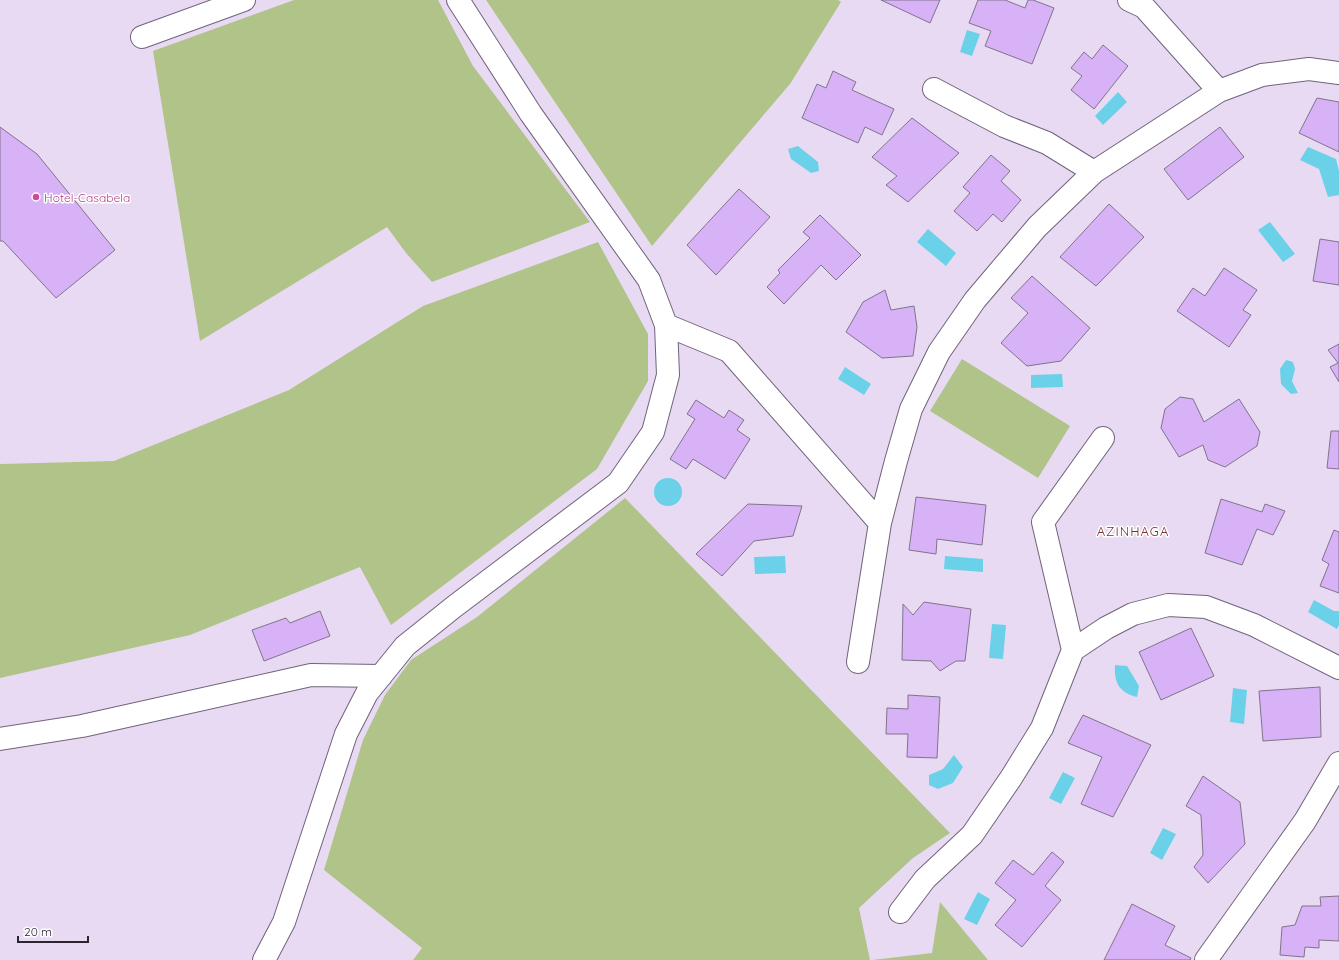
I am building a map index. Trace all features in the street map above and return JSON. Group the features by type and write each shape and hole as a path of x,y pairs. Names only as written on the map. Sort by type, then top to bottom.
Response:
{"street":[{"path":"142,37 244,0"},
{"path":"264,960 284,922 346,734 367,693 405,646 455,606 618,483 653,432 668,375 666,325 649,280 530,114 458,0"},
{"path":"1130,0 1144,7 1218,91"},
{"path":"858,662 880,523 911,409 939,352 975,300 1037,228 1094,172 1218,91 1262,75 1309,69 1339,72"},
{"path":"934,90 1004,126 1047,143 1094,172"},
{"path":"666,325 728,351 880,523"},
{"path":"1073,650 1043,522 1103,438"},
{"path":"900,912 925,879 972,835 1011,778 1042,728 1073,650 1106,628 1133,614 1168,605 1206,607 1254,625 1339,668"},
{"path":"0,739 82,726 311,675 381,676"},
{"path":"1206,960 1304,821 1339,763"}],"green space":[{"path":"294,0 438,0 473,66 590,222 432,282 406,253 387,227 200,341 153,51"},
{"path":"486,0 838,0 841,2 790,84 652,246"},
{"path":"598,242 648,334 648,381 597,469 391,625 360,567 190,635 0,678 0,464 114,461 289,390 423,306"},
{"path":"962,359 1070,426 1038,478 930,411"},
{"path":"625,498 950,833 913,858 859,908 870,960 413,960 422,948 324,870 363,740 385,695 411,660 477,617"},
{"path":"940,902 988,960 872,960 932,953"}],"water":[{"path":"967,30 980,34 972,56 960,52"},
{"path":"1118,92 1127,102 1103,125 1095,116"},
{"path":"798,146 818,162 819,171 811,173 791,159 788,149"},
{"path":"1308,147 1336,159 1339,171 1339,195 1328,197 1319,169 1300,160"},
{"path":"1270,222 1295,254 1283,262 1258,230"},
{"path":"928,229 956,253 946,266 917,242"},
{"path":"1286,360 1293,362 1295,369 1292,381 1298,393 1291,394 1281,384 1280,369"},
{"path":"845,367 871,384 864,395 838,379"},
{"path":"1062,374 1063,387 1031,388 1031,375"},
{"path":"668,478 678,482 682,492 678,502 668,506 658,502 654,492 658,482"},
{"path":"785,556 786,573 755,574 754,557"},
{"path":"945,556 983,559 983,572 944,569"},
{"path":"1314,600 1334,611 1339,611 1339,625 1337,629 1308,612"},
{"path":"992,624 1006,625 1003,659 989,658"},
{"path":"1115,665 1127,666 1139,686 1137,697 1126,692 1119,686 1115,677"},
{"path":"1233,688 1247,690 1244,724 1230,722"},
{"path":"954,755 963,767 953,783 938,789 929,785 929,775 943,769"},
{"path":"1063,772 1075,778 1061,804 1049,798"},
{"path":"1163,828 1176,834 1162,860 1150,853"},
{"path":"978,892 990,899 977,925 964,919"}],"building":[{"path":"881,0 940,0 930,23"},
{"path":"978,0 1005,0 1025,8 1028,0 1033,0 1054,8 1032,64 985,46 991,31 969,23"},
{"path":"1103,45 1128,66 1094,109 1071,90 1082,76 1071,68 1084,52 1092,59"},
{"path":"833,71 856,82 852,90 894,109 882,135 865,127 858,143 802,118 817,84 826,88"},
{"path":"1317,98 1339,102 1339,152 1299,133"},
{"path":"912,118 959,153 908,202 886,185 897,176 872,157"},
{"name":"Hotel-Casabela","path":"0,127 37,154 115,250 56,298 3,241 0,241"},
{"path":"1220,127 1244,157 1188,200 1164,169"},
{"path":"991,155 1010,171 1001,181 1021,200 1002,222 993,214 977,231 954,211 970,193 963,187"},
{"path":"739,189 770,217 716,275 687,245"},
{"path":"1109,204 1144,237 1096,286 1060,257"},
{"path":"820,215 861,255 836,280 821,265 784,304 767,287 780,273 778,270 810,238 803,232"},
{"path":"1320,239 1339,242 1339,285 1313,281"},
{"path":"1224,268 1257,290 1243,310 1251,315 1229,347 1177,311 1193,288 1205,296"},
{"path":"1032,276 1090,328 1061,361 1027,366 1001,343 1028,313 1011,298"},
{"path":"885,290 891,310 914,306 917,327 913,356 882,358 846,332 863,302"},
{"path":"1339,344 1339,382 1330,367 1338,363 1328,350"},
{"path":"1180,397 1193,399 1204,422 1239,399 1260,432 1257,446 1225,467 1208,460 1203,445 1179,457 1161,428 1165,409"},
{"path":"696,400 724,418 729,410 744,420 737,430 750,439 725,479 693,459 686,469 670,459 695,419 687,414"},
{"path":"1331,431 1339,431 1339,469 1327,468"},
{"path":"916,497 986,505 982,545 937,539 936,554 909,550"},
{"path":"1221,499 1262,512 1265,504 1285,511 1273,535 1257,529 1242,565 1205,553"},
{"path":"748,504 802,506 793,536 754,541 722,576 696,554"},
{"path":"1334,530 1339,532 1339,593 1320,586 1329,564 1322,560"},
{"path":"924,602 971,609 965,661 956,661 940,671 931,661 902,660 903,604 913,615"},
{"path":"320,611 330,636 264,661 252,630 286,618 290,623"},
{"path":"1191,628 1214,676 1161,700 1139,652"},
{"path":"1320,687 1321,737 1263,741 1259,691"},
{"path":"908,695 940,697 937,758 907,757 908,734 886,734 887,708 908,709"},
{"path":"1083,715 1151,745 1113,817 1081,804 1102,757 1068,743"},
{"path":"1203,776 1240,802 1245,844 1208,883 1194,867 1203,855 1201,815 1186,806"},
{"path":"1052,852 1064,862 1045,886 1061,900 1022,947 995,925 1016,900 995,883 1013,860 1033,875"},
{"path":"1339,896 1339,941 1319,940 1319,948 1305,947 1304,957 1280,955 1282,927 1295,925 1302,906 1321,906 1320,897"},
{"path":"1132,904 1175,926 1165,945 1191,958 1190,960 1104,960"}],"place":[{"name":"Hotel-Casabela","path":"36,197"}],"district":[{"name":"AZINHAGA","path":"1133,531"}]}
